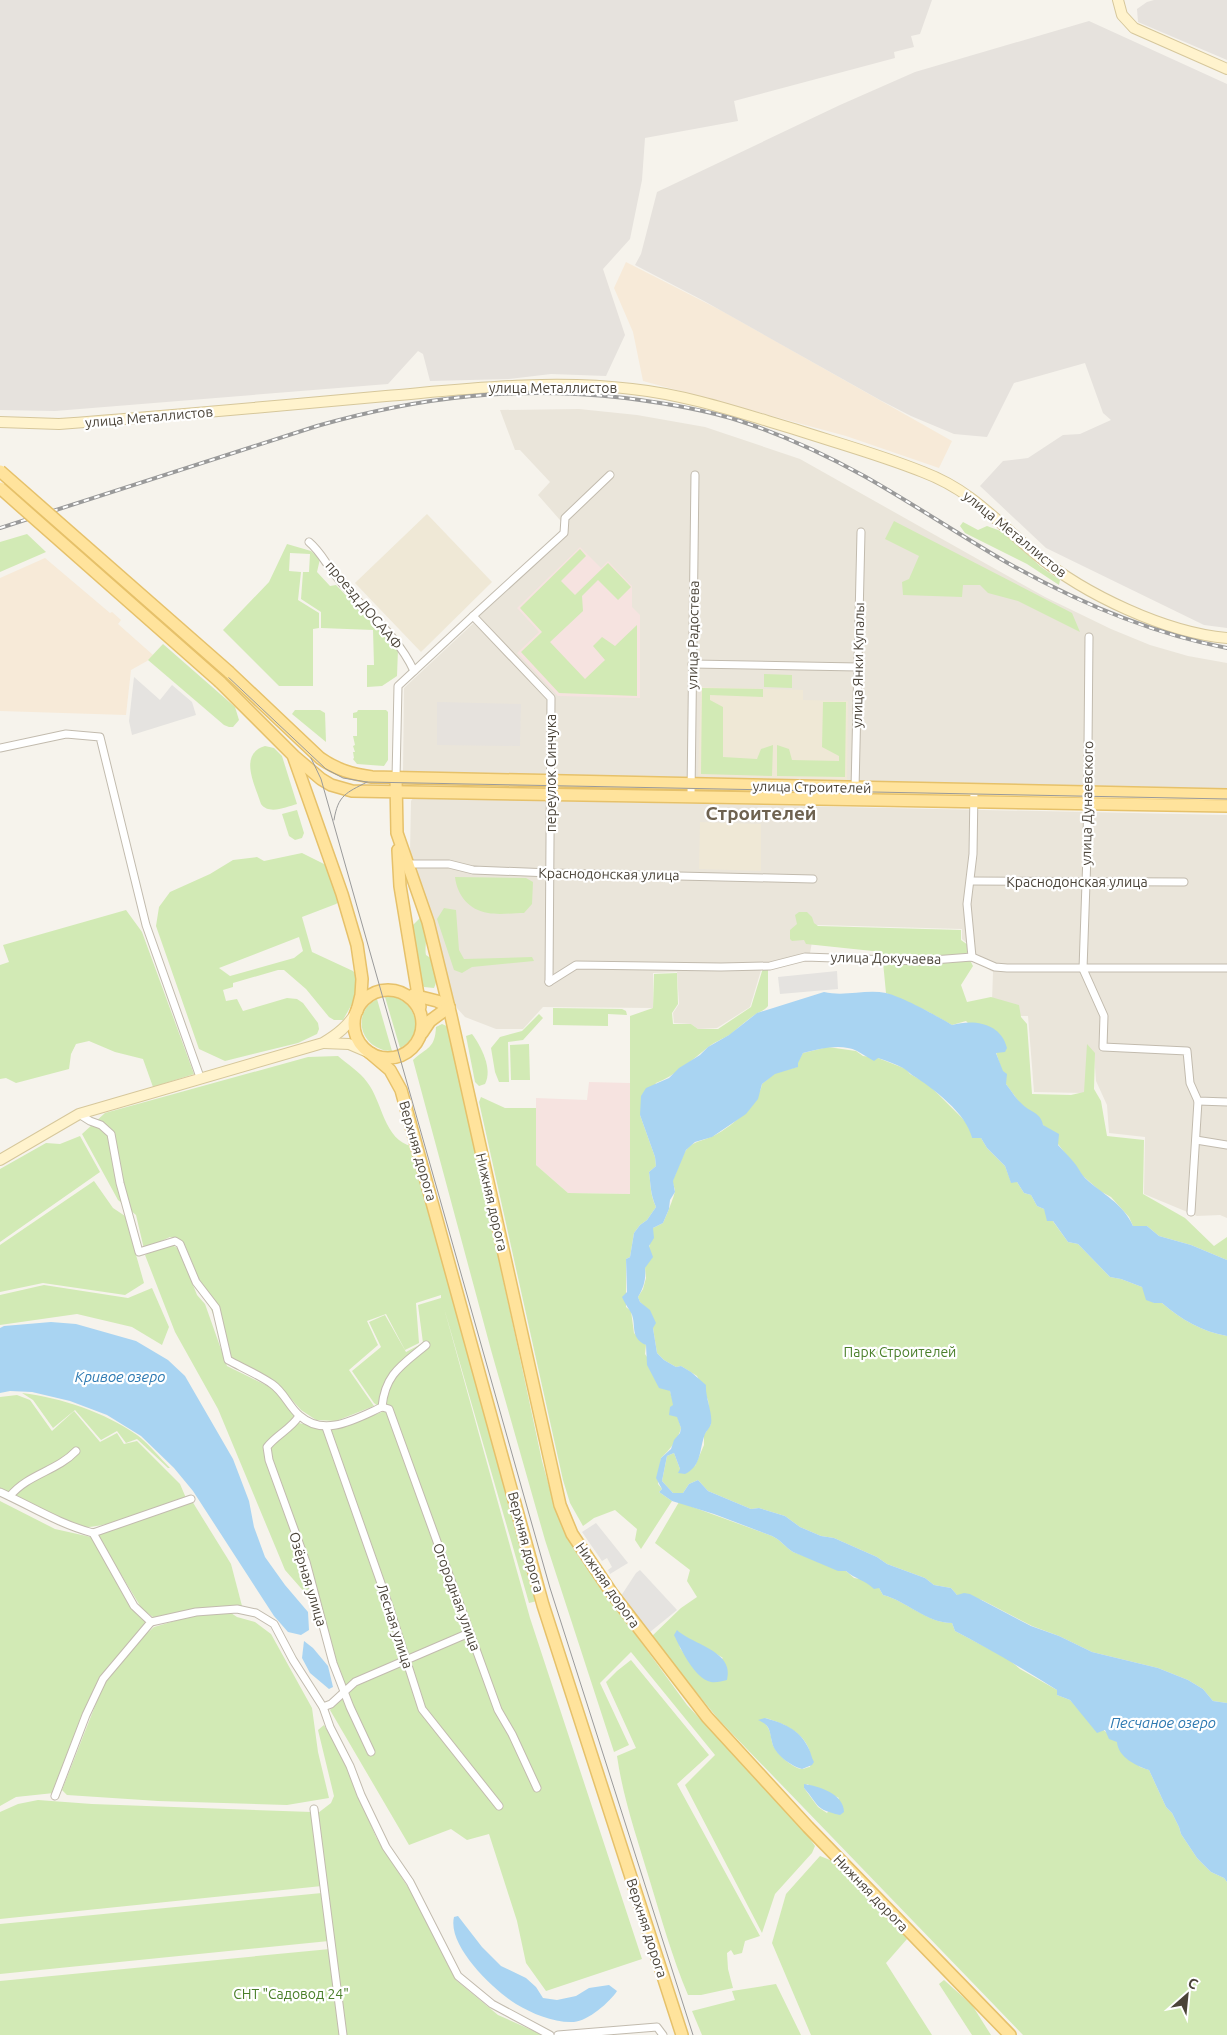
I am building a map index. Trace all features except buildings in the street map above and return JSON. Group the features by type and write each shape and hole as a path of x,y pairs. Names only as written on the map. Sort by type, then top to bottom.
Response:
{"main road":[{"path":"1118,0 1122,15 1134,28 1227,69"},
{"name":"улица Металлистов","path":"0,422 59,424 516,385 594,385 690,398 736,410 890,459 941,479 971,496 1040,557 1086,588 1152,619 1182,630 1227,638"},
{"path":"0,471 229,672 320,758 333,767 350,773 396,784"},
{"path":"0,488 220,682 294,756 321,779 331,785 367,792 396,784"},
{"path":"294,756 342,894 357,944 362,988 354,1023 356,1033 362,1045 370,1052"},
{"path":"307,796 313,785 321,779 350,773"},
{"name":"улица Строителей","path":"396,784 489,779 550,787"},
{"path":"396,784 400,886 422,1016 421,1034"},
{"name":"улица Строителей","path":"396,784 489,792 550,787 1087,798 1188,799 1227,795"},
{"name":"улица Строителей","path":"1188,799 1227,806"},
{"name":"Нижняя дорога","path":"397,833 428,922 449,1007 560,1504 572,1534 611,1592 708,1717 808,1827 1010,2035"},
{"path":"0,1160 79,1114 323,1042 338,1034 351,1021 364,1000 375,992 392,990 437,1001 449,1007 430,1022 412,1049 402,1055 386,1058 349,1044 323,1042"},
{"path":"404,993 416,1004 422,1016"},
{"name":"Верхняя дорога","path":"370,1052 390,1070 401,1090 543,1604 682,2035"}],"street":[{"path":"396,784 398,686 564,533 564,518 610,475"},
{"name":"улица Радостева","path":"691,789 695,475"},
{"name":"улица Янки Купалы","path":"855,793 861,532"},
{"name":"проезд ДОСААФ","path":"309,542 319,550 335,575 397,642 406,654 414,671"},
{"name":"переулок Синчука","path":"473,616 551,698 549,982"},
{"name":"улица Дунаевского","path":"1083,969 1089,637"},
{"path":"692,664 858,667"},
{"path":"0,748 66,734 100,737 146,925 200,1077"},
{"path":"489,779 489,792"},
{"path":"972,957 967,904 973,854 974,795"},
{"name":"Краснодонская улица","path":"407,864 449,864 472,870 550,873 813,878"},
{"name":"Краснодонская улица","path":"971,881 1184,882"},
{"name":"улица Докучаева","path":"549,982 576,965 770,966 805,957 920,961 972,957 995,967 1083,969 1227,968"},
{"path":"1083,969 1104,1016 1103,1047 1187,1051 1190,1083 1198,1101 1191,1212"},
{"path":"1198,1101 1227,1102"},
{"path":"79,1114 101,1125 111,1134 120,1183 139,1252 175,1241 180,1244 196,1282 216,1308 228,1360 274,1385 299,1416 311,1423 326,1427 337,1426 382,1407 384,1392 395,1370 426,1345"},
{"path":"1196,1140 1227,1145"},
{"name":"Огородная улица","path":"382,1407 389,1409 498,1710 512,1734 536,1788"},
{"name":"Озёрная улица","path":"299,1416 295,1422 266,1447 306,1562 333,1664 371,1752"},
{"name":"Лесная улица","path":"326,1427 389,1606 422,1709 500,1806"},
{"path":"10,1496 28,1479 67,1461 76,1451"},
{"path":"0,1492 48,1517 93,1533 191,1499"},
{"path":"93,1533 134,1606 150,1622"},
{"path":"55,1796 86,1715 103,1679 150,1622 196,1612 237,1609 256,1613 274,1624 323,1707 330,1727 350,1766 360,1794 386,1847 410,1882 458,1976 492,2004 550,2035"},
{"path":"323,1707 331,1704 355,1682 470,1633"},
{"path":"314,1809 343,2035"},
{"path":"558,2035 657,2027 663,2035"}],"shaded area":[{"path":"0,0 932,0 920,34 911,36 914,47 894,52 895,58 734,101 738,121 645,138 642,180 630,239 603,269 625,335 606,376 551,374 509,379 430,381 423,354 418,351 388,384 55,411 0,410"},
{"path":"1154,0 1227,0 1227,60 1138,22 1137,9 1147,2"},
{"path":"1089,21 1227,84 1227,628 1204,625 1046,548 980,486 1003,461 1028,458 1063,435 1080,434 1111,420 1103,413 1085,363 1014,383 987,437 954,434 911,416 880,400 704,301 635,265 641,254 657,192 840,105 915,72"},
{"path":"626,262 724,312 952,441 939,468 846,436 643,381 633,332 614,288"},
{"path":"579,409 637,415 705,427 800,459 1045,597 1111,629 1150,645 1188,656 1227,663 1227,793 407,775 403,772 404,688 479,618 477,616 567,528 538,495 550,482 520,450 515,450 500,410"},
{"path":"427,514 492,582 421,652 355,583"},
{"path":"580,547 601,568 608,561 632,586 632,607 640,615 640,698 558,696 517,653 539,632 517,608"},
{"path":"45,558 110,613 112,612 121,620 118,624 153,655 147,661 131,670 126,715 0,711 0,578"},
{"path":"134,677 160,700 172,685 192,702 196,715 132,735 129,721"},
{"path":"701,687 803,690 803,700 848,701 847,780 698,776"},
{"path":"437,702 521,704 520,746 437,745"},
{"path":"413,798 1227,815 1227,1218 1220,1215 1197,1216 1144,1194 1145,1137 1109,1133 1107,1105 1096,1081 1094,1053 1084,1093 1034,1092 1028,1016 1017,1016 992,1002 993,972 971,959 968,954 969,945 962,939 962,929 815,926 810,953 806,959 762,967 750,1007 717,1028 698,1029 691,1024 674,1023 673,1013 679,1004 677,972 653,973 653,1008 543,1007 523,1029 496,1029 465,1017 455,1006 433,920 410,853 411,801"},
{"path":"700,822 761,824 761,871 699,869"},
{"path":"837,971 838,989 780,994 778,977"},
{"path":"589,1082 630,1083 631,1194 568,1193 536,1165 536,1098 587,1100"},
{"path":"596,1523 628,1563 610,1574 608,1570 612,1567 607,1558 602,1561 582,1532"},
{"path":"640,1570 677,1610 650,1632 622,1601 621,1596"}],"green space":[{"path":"894,521 1072,613 1080,632 1018,601 988,593 980,585 963,585 962,597 903,595 902,582 909,579 919,556 885,539"},
{"path":"963,522 978,530 987,526 1006,533 1041,567 1060,580 1059,585 1027,564 965,533 960,526"},
{"path":"27,534 46,552 0,572 0,542"},
{"path":"287,544 311,551 320,559 317,572 330,586 336,585 398,649 397,676 382,686 367,687 367,665 374,665 373,630 321,628 321,612 301,599 303,572 309,572 310,554 290,553 289,571 301,572 298,600 319,613 319,628 313,629 313,686 279,686 223,630 269,582"},
{"path":"580,549 586,556 561,581 575,595 608,563 631,587 618,600 598,580 582,596 583,611 550,642 585,679 605,660 593,646 602,637 615,646 637,625 637,696 559,693 521,652 542,632 520,608"},
{"path":"163,644 235,707 239,720 233,727 224,725 148,660"},
{"path":"764,674 792,675 792,688 764,687"},
{"path":"702,688 763,689 763,697 710,695 710,700 723,707 723,757 757,759 761,749 773,745 772,776 701,774"},
{"path":"823,702 846,702 845,777 777,776 777,745 789,749 792,760 839,761 839,756 822,747"},
{"path":"295,710 320,710 325,713 326,742 292,714"},
{"path":"358,710 386,710 388,712 388,760 384,766 357,764 353,759 353,752 355,752 353,746 355,745 353,736 357,736 357,718 353,718 353,713"},
{"path":"265,746 274,748 282,756 297,804 273,810 261,804 250,763 252,756 257,750"},
{"path":"297,810 304,833 302,838 295,840 289,836 282,814"},
{"path":"302,853 328,866 340,901 302,917 312,952 353,971 359,979 357,995 343,1020 334,1020 329,1017 306,989 284,970 233,983 233,987 223,990 226,1001 237,999 243,1011 287,998 297,999 303,1003 318,1023 319,1029 317,1034 298,1043 225,1061 199,1049 156,926 159,907 170,892 210,874 233,860 257,857 264,861","holes":["299,937 303,951 294,958 230,976 219,968"]},
{"path":"455,877 526,878 533,882 532,904 524,913 497,914 475,909 461,896"},
{"path":"444,908 456,910 459,950 464,959 532,957 534,961 472,967 462,973 454,970 437,919"},
{"path":"126,910 142,932 194,1074 153,1087 143,1059 115,1052 89,1041 76,1044 71,1054 69,1069 16,1083 6,1078 0,1079 0,965 9,962 3,945"},
{"path":"799,912 807,912 818,926 961,930 961,940 968,945 967,954 973,966 961,985 967,1002 991,997 1019,1005 1021,1017 1027,1024 1032,1094 1071,1095 1084,1092 1087,1044 1095,1053 1094,1089 1101,1101 1107,1136 1144,1140 1143,1194 1185,1218 1214,1246 1227,1237 1227,1260 1191,1245 1159,1236 1147,1226 1133,1226 1129,1217 1111,1197 1100,1191 1083,1176 1043,1125 1019,1102 1006,1084 996,1052 966,1021 952,1025 925,1010 886,993 882,952 806,944 804,940 792,941 790,939 790,930 797,924 795,915"},
{"path":"420,918 426,930 426,955 432,959 435,970 436,981 434,988 424,987 420,981 412,926"},
{"path":"763,968 768,968 768,1006 676,1072 656,1083 640,1115 655,1157 656,1166 649,1172 656,1207 647,1220 634,1233 630,1257 626,1259 626,1307 631,1311 634,1333 646,1345 645,1354 670,1391 681,1428 673,1444 661,1458 658,1484 662,1489 659,1492 672,1501 641,1549 635,1540 637,1529 615,1510 594,1518 583,1526 570,1503 563,1480 479,1102 481,1097 505,1108 536,1108 536,1165 568,1193 630,1194 630,1016 653,1008 654,974 677,973 678,1004 672,1013 673,1024 691,1024 698,1029 718,1029 751,1007"},
{"path":"391,996 400,999 407,1005 415,1019 413,1035 400,1048 385,997"},
{"path":"377,999 392,1051 373,1045 363,1031 363,1013"},
{"path":"553,1008 622,1009 626,1011 627,1015 608,1014 608,1026 553,1025"},
{"path":"539,1014 543,1018 523,1040 508,1042 509,1082 499,1082 495,1072 491,1048 500,1037 522,1031"},
{"path":"442,1024 449,1027 542,1461 554,1504 567,1537 579,1557 687,1705 804,1830 815,1846 812,1853 775,1894 762,1933 685,1785 715,1755 631,1652 600,1683 629,1745 614,1752 545,1540 491,1350 413,1060 432,1044 436,1027"},
{"path":"472,1034 485,1058 488,1072 485,1084 479,1086 475,1082 466,1036"},
{"path":"529,1044 530,1080 511,1080 510,1045"},
{"name":"Парк Строителей","path":"828,1047 856,1051 863,1056 878,1058 906,1069 910,1074 928,1084 964,1120 971,1130 972,1138 981,1138 987,1148 1005,1166 1011,1182 1017,1182 1024,1193 1031,1195 1037,1206 1044,1209 1068,1242 1078,1244 1110,1277 1142,1287 1154,1303 1162,1303 1176,1314 1201,1328 1227,1336 1227,1703 1213,1701 1203,1689 1188,1680 1158,1668 1092,1652 1059,1636 1032,1626 982,1600 957,1595 951,1588 934,1585 925,1578 887,1564 877,1557 834,1538 821,1536 800,1527 785,1516 759,1508 751,1509 708,1491 698,1480 689,1484 683,1493 673,1493 662,1481 667,1456 674,1453 680,1469 695,1466 704,1445 704,1435 711,1424 708,1400 697,1376 681,1366 676,1367 657,1353 653,1328 638,1297 643,1289 646,1278 645,1268 653,1228 663,1223 675,1191 673,1180 687,1149 695,1143 726,1129 749,1108 760,1092 762,1084 775,1073 797,1067 797,1063 803,1053"},
{"path":"338,1056 357,1071 367,1082 389,1128 395,1136 403,1143 412,1146 537,1601 529,1603 444,1308 530,1618 642,1959 546,1991 526,1963 517,1921 489,1834 467,1840 451,1829 409,1845 330,1710 346,1693 321,1611 285,1570 218,1409 175,1332 145,1255 167,1242 179,1249 197,1295 205,1304 227,1366 276,1390 299,1423 330,1430 385,1411 374,1403 352,1371 381,1347 369,1322 385,1315 406,1352 423,1343 418,1305 441,1298 441,1295 416,1303 419,1343 405,1350 386,1314 367,1321 378,1345 349,1370 374,1406 336,1421 316,1420 301,1410 276,1382 234,1366 185,1245 178,1239 170,1237 144,1249 136,1215 118,1200 82,1134 105,1113 308,1057"},
{"path":"80,1136 100,1172 0,1242 0,1169 46,1143 60,1144"},
{"path":"94,1181 113,1208 125,1216 144,1283 125,1295 43,1283 0,1292 0,1245"},
{"path":"44,1285 128,1298 152,1288 169,1327 162,1345 132,1327 77,1314 0,1325 0,1295"},
{"path":"22,1393 67,1402 111,1419 137,1435 170,1468 137,1439 126,1443 117,1431 101,1440 75,1410 53,1428 33,1400"},
{"path":"17,1395 30,1400 52,1431 74,1411 100,1442 117,1433 124,1444 137,1441 180,1484 186,1498 123,1520 87,1527 76,1526 53,1519 0,1489 0,1397"},
{"path":"0,1501 55,1529 91,1537 147,1622 101,1676 54,1793 16,1797 0,1806"},
{"path":"192,1501 231,1564 242,1606 157,1620 142,1609 97,1535"},
{"path":"679,1502 772,1536 793,1552 846,1571 854,1578 866,1580 874,1588 879,1588 883,1595 926,1616 952,1623 955,1631 1008,1659 1020,1669 1057,1690 1057,1695 1070,1700 1079,1710 1118,1742 1140,1767 1149,1770 1166,1807 1172,1813 1181,1834 1197,1858 1211,1872 1224,1878 1227,1882 1227,2035 1023,2035 719,1720 651,1637 681,1608 697,1597 687,1581 690,1570 655,1543","holes":["677,1631 688,1638 723,1658 701,1676 680,1648","765,1718 783,1724 798,1734 809,1748 811,1757 810,1767 798,1768 784,1759 773,1746 770,1732 765,1723","807,1784 839,1798 827,1813 818,1807 804,1788"]},
{"path":"231,1613 237,1617 255,1622 271,1634 312,1708 318,1752 329,1798 287,1805 158,1801 67,1795 62,1790 106,1678 154,1627 192,1616"},
{"path":"631,1660 709,1755 677,1784 760,1936 745,1941 742,1953 734,1955 731,1950 727,1953 728,1969 733,1988 701,1995 688,1995 662,1922 631,1818 617,1756 636,1748 606,1682"},
{"path":"324,1725 341,1754 376,1837 411,1892 456,1980 498,2015 543,2035 346,2035 318,1813 331,1803 334,1796 318,1730"},
{"path":"38,1800 92,1804 312,1812 322,1886 0,1919 0,1812 18,1804"},
{"path":"820,1856 835,1862 907,1939 886,1963 932,2035 811,2035 772,1943 786,1894"},
{"path":"322,1893 329,1941 0,1974 0,1924"},
{"name":"СНТ \"Садовод 24\"","path":"330,1949 341,2035 0,2035 0,1981"},
{"path":"944,1980 972,2005 991,2035 972,2035 939,1984"},
{"path":"776,1984 801,2035 702,2035 692,2011 735,2000 732,1991"}],"water":[{"name":"Песчаное озеро","path":"824,992 840,994 886,993 929,1012 952,1025 977,1023 993,1028 999,1033 1007,1048 1005,1052 996,1053 1003,1071 1007,1074 1006,1084 1024,1106 1040,1117 1043,1125 1059,1134 1058,1145 1074,1162 1085,1178 1124,1211 1133,1226 1147,1226 1159,1236 1191,1245 1227,1260 1227,1336 1192,1324 1162,1303 1146,1300 1142,1287 1110,1277 1078,1244 1068,1242 1053,1221 1047,1221 1044,1209 1037,1206 1031,1195 1024,1193 1017,1182 1011,1183 1005,1166 987,1148 981,1138 972,1138 963,1120 948,1102 904,1069 878,1058 874,1061 857,1051 844,1047 803,1053 798,1067 775,1074 762,1084 758,1099 746,1114 712,1137 695,1142 686,1150 673,1181 675,1192 670,1200 669,1209 663,1223 653,1228 654,1238 649,1246 653,1257 645,1268 644,1283 638,1297 640,1302 650,1310 656,1323 653,1328 657,1353 676,1367 681,1366 691,1372 706,1385 711,1420 697,1462 690,1471 685,1474 678,1473 680,1469 674,1453 667,1456 662,1481 673,1493 683,1493 689,1484 698,1480 708,1491 751,1509 759,1508 785,1516 800,1527 821,1536 834,1538 877,1557 887,1564 925,1578 934,1585 951,1588 957,1595 970,1594 1031,1626 1059,1636 1092,1652 1158,1668 1188,1680 1203,1689 1213,1701 1227,1703 1227,1882 1224,1878 1211,1872 1197,1858 1181,1834 1172,1813 1166,1807 1149,1770 1133,1763 1124,1756 1117,1742 1109,1739 1105,1730 1097,1733 1070,1700 1057,1695 1057,1690 955,1631 952,1623 925,1616 883,1595 879,1588 874,1589 846,1571 838,1571 793,1552 772,1536 714,1514 672,1501 659,1492 662,1489 656,1478 661,1458 671,1449 681,1428 677,1417 669,1415 670,1407 673,1405 670,1391 659,1388 647,1365 646,1345 640,1342 635,1334 632,1316 622,1297 627,1292 626,1259 630,1257 634,1233 647,1220 656,1207 649,1172 656,1166 655,1157 640,1115 641,1096 646,1088 669,1078 679,1068 700,1055 708,1047 729,1035 757,1013"},
{"name":"Кривое озеро","path":"51,1322 76,1324 136,1341 168,1360 185,1376 233,1459 249,1501 254,1527 265,1557 308,1612 309,1630 301,1635 288,1632 274,1616 193,1491 174,1468 141,1436 107,1415 70,1401 32,1392 10,1391 0,1393 0,1328 4,1326"},
{"path":"677,1630 719,1655 725,1662 728,1670 727,1680 711,1682 699,1675 680,1648 674,1635"},
{"path":"304,1641 313,1648 328,1666 333,1687 329,1689 310,1673 302,1658"},
{"path":"765,1718 784,1725 800,1736 810,1751 814,1762 812,1765 802,1769 779,1755 773,1746 767,1726 758,1720"},
{"path":"804,1784 830,1792 840,1800 844,1812 840,1815 821,1809 804,1788"},
{"path":"458,1916 482,1947 501,1966 526,1978 536,1987 543,1998 557,2000 576,1996 589,1988 609,1985 617,1991 598,2010 580,2021 559,2021 529,2011 496,1989 465,1954 454,1928 454,1917"}],"tram line":[{"path":"0,477 226,675 326,769 343,778 367,782 1227,799"},
{"path":"311,758 321,779 550,1588 693,2035"},
{"path":"334,820 338,805 344,796 367,782"}],"railway":[{"path":"0,528 317,426 395,407 470,396 508,394 546,393 625,398 669,404 712,413 756,426 788,439 864,476 1006,562 1059,590 1113,614 1169,634 1227,648"}],"district":[{"name":"Строителей","path":"761,813"}]}
